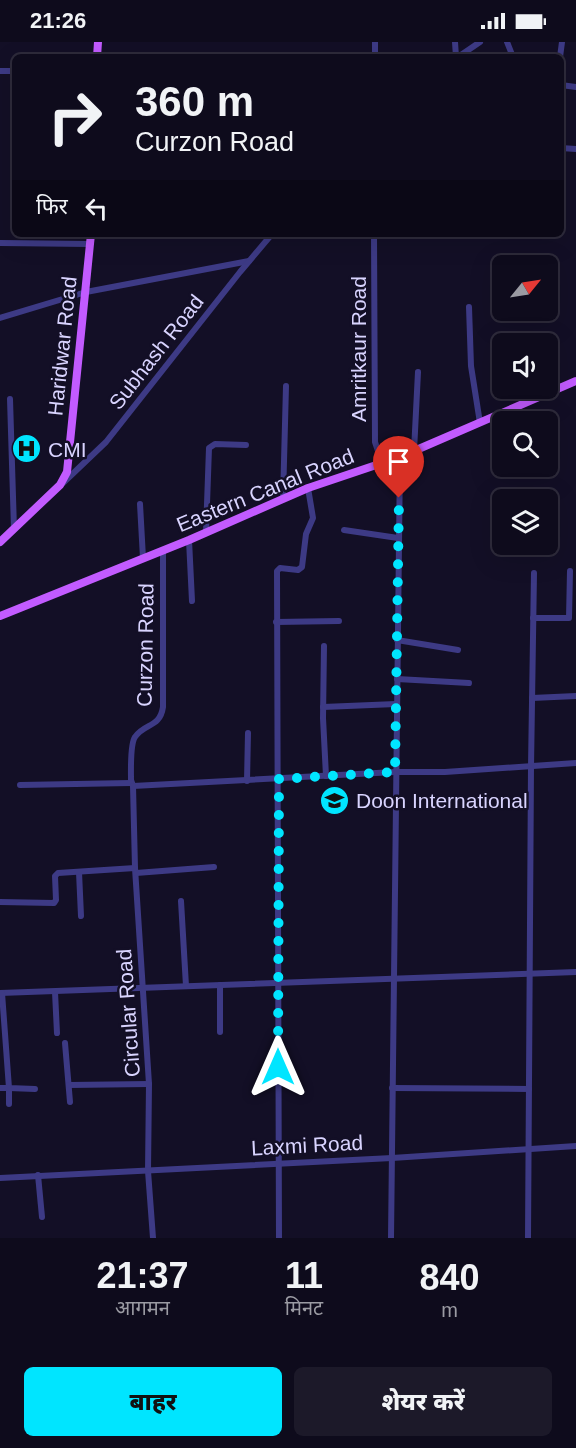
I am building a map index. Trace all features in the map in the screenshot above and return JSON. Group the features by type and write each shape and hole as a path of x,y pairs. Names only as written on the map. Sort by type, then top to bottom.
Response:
{"main road":[{"name":"Haridwar Road","path":"0,542 60,485 67,472 91,237"},
{"name":"Eastern Canal Road","path":"0,616 189,540 308,488 400,457 576,381"}],"street":[{"path":"462,54 480,42"},
{"path":"25,237 25,243"},
{"name":"Subhash Road","path":"60,485 106,442 269,237"},
{"name":"Amritkaur Road","path":"375,237 375,442 382,463"},
{"path":"0,243 90,244"},
{"path":"0,318 86,292 249,261"},
{"path":"469,307 471,366 480,423"},
{"path":"414,451 418,372"},
{"path":"282,499 286,386"},
{"path":"10,399 14,529"},
{"path":"206,532 209,448 215,444 246,445"},
{"path":"391,1238 400,457"},
{"path":"279,1238 277,571 280,568 298,570 302,567 306,534 312,523 308,488"},
{"path":"140,504 143,558"},
{"path":"344,530 398,538"},
{"path":"189,540 192,601"},
{"name":"Curzon Road","path":"132,785 134,737 155,723 162,714 164,550"},
{"path":"534,618 569,618 570,571"},
{"path":"528,1238 534,573"},
{"path":"276,622 339,621"},
{"path":"397,640 458,650"},
{"path":"324,646 323,707 326,776"},
{"path":"397,679 469,683"},
{"path":"532,698 576,696"},
{"path":"323,707 396,704"},
{"path":"247,782 248,733"},
{"path":"20,785 247,782 576,763"},
{"name":"Circular Road","path":"132,785 149,1084 148,1171 153,1238"},
{"path":"0,902 54,903 56,900 55,874 214,867"},
{"path":"79,872 81,916"},
{"path":"181,901 186,986"},
{"path":"9,1104 1,993 576,972"},
{"path":"220,985 220,1032"},
{"path":"55,992 57,1033"},
{"path":"65,1043 70,1102"},
{"path":"69,1085 149,1084"},
{"path":"0,1088 35,1089"},
{"path":"393,1088 530,1089"},
{"name":"Laxmi Road","path":"0,1178 576,1146"},
{"path":"38,1175 42,1216"}],"place":[{"name":"CMI","path":"27,449"},
{"name":"Doon International","path":"335,800"}],"route":[{"path":"278,1067 279,779 395,772 399,498"}]}
